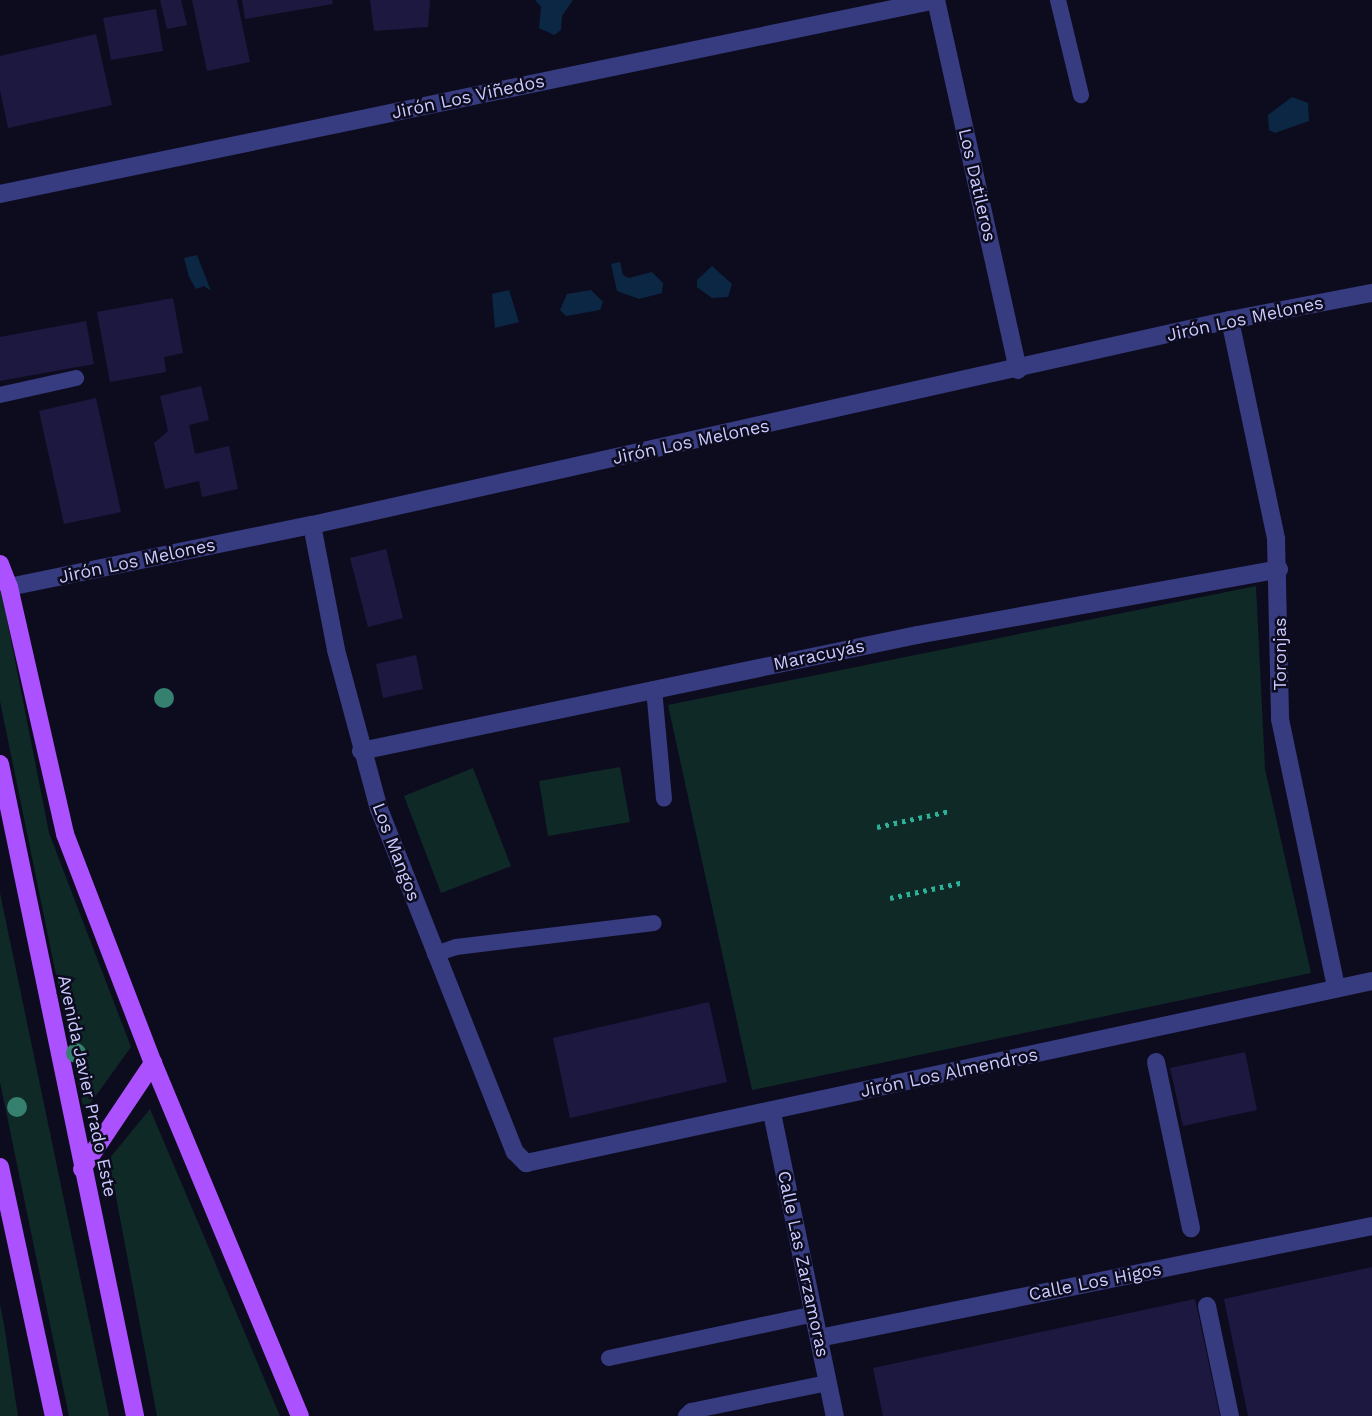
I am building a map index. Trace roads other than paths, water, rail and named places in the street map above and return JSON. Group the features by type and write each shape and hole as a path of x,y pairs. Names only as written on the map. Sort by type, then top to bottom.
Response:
{"main road":[{"path":"0,564 9,587 65,834 153,1063 300,1416"},
{"name":"Avenida Javier Prado Este","path":"0,764 135,1416"},
{"path":"82,1169 153,1063"},
{"path":"0,1167 54,1416"}],"street":[{"name":"Jirón Los Viñedos","path":"0,194 936,0"},
{"name":"Los Datileros","path":"936,0 1018,370"},
{"name":"Jirón Los Melones","path":"9,587 312,525 1018,370 1230,320 1372,293"},
{"name":"Toronjas","path":"1230,320 1272,503 1279,569 1280,719 1336,988"},
{"name":"Los Mangos","path":"312,525 361,751 435,954 515,1152 526,1163"},
{"name":"Maracuyás","path":"361,751 917,635 1279,569"},
{"name":"Jirón Los Almendros","path":"526,1163 1372,981"},
{"path":"1156,1062 1191,1228"},
{"name":"Calle Las Zarzamoras","path":"772,1112 835,1416"},
{"name":"Calle Los Higos","path":"819,1338 1372,1226"},
{"path":"1208,1306 1230,1416"}],"lane":[{"path":"1058,0 1081,95"},
{"path":"0,395 76,378"},
{"path":"654,689 664,799"},
{"path":"435,954 456,947 654,923"},
{"path":"609,1358 814,1314"},
{"path":"686,1416 748,1408 828,1382"}],"water":[{"path":"535,0 573,0 562,16 561,30 554,35 539,28 541,7"},
{"path":"1292,97 1308,103 1309,121 1275,133 1269,130 1268,115"},
{"path":"197,255 211,291 204,286 196,289 189,277 184,258"},
{"path":"620,262 623,275 629,278 652,272 663,283 662,293 639,299 617,291 611,264"},
{"path":"712,266 732,284 728,297 712,298 697,287 697,280"},
{"path":"509,290 519,322 495,328 492,294"},
{"path":"591,290 603,302 600,310 566,316 560,310 567,294"}]}
